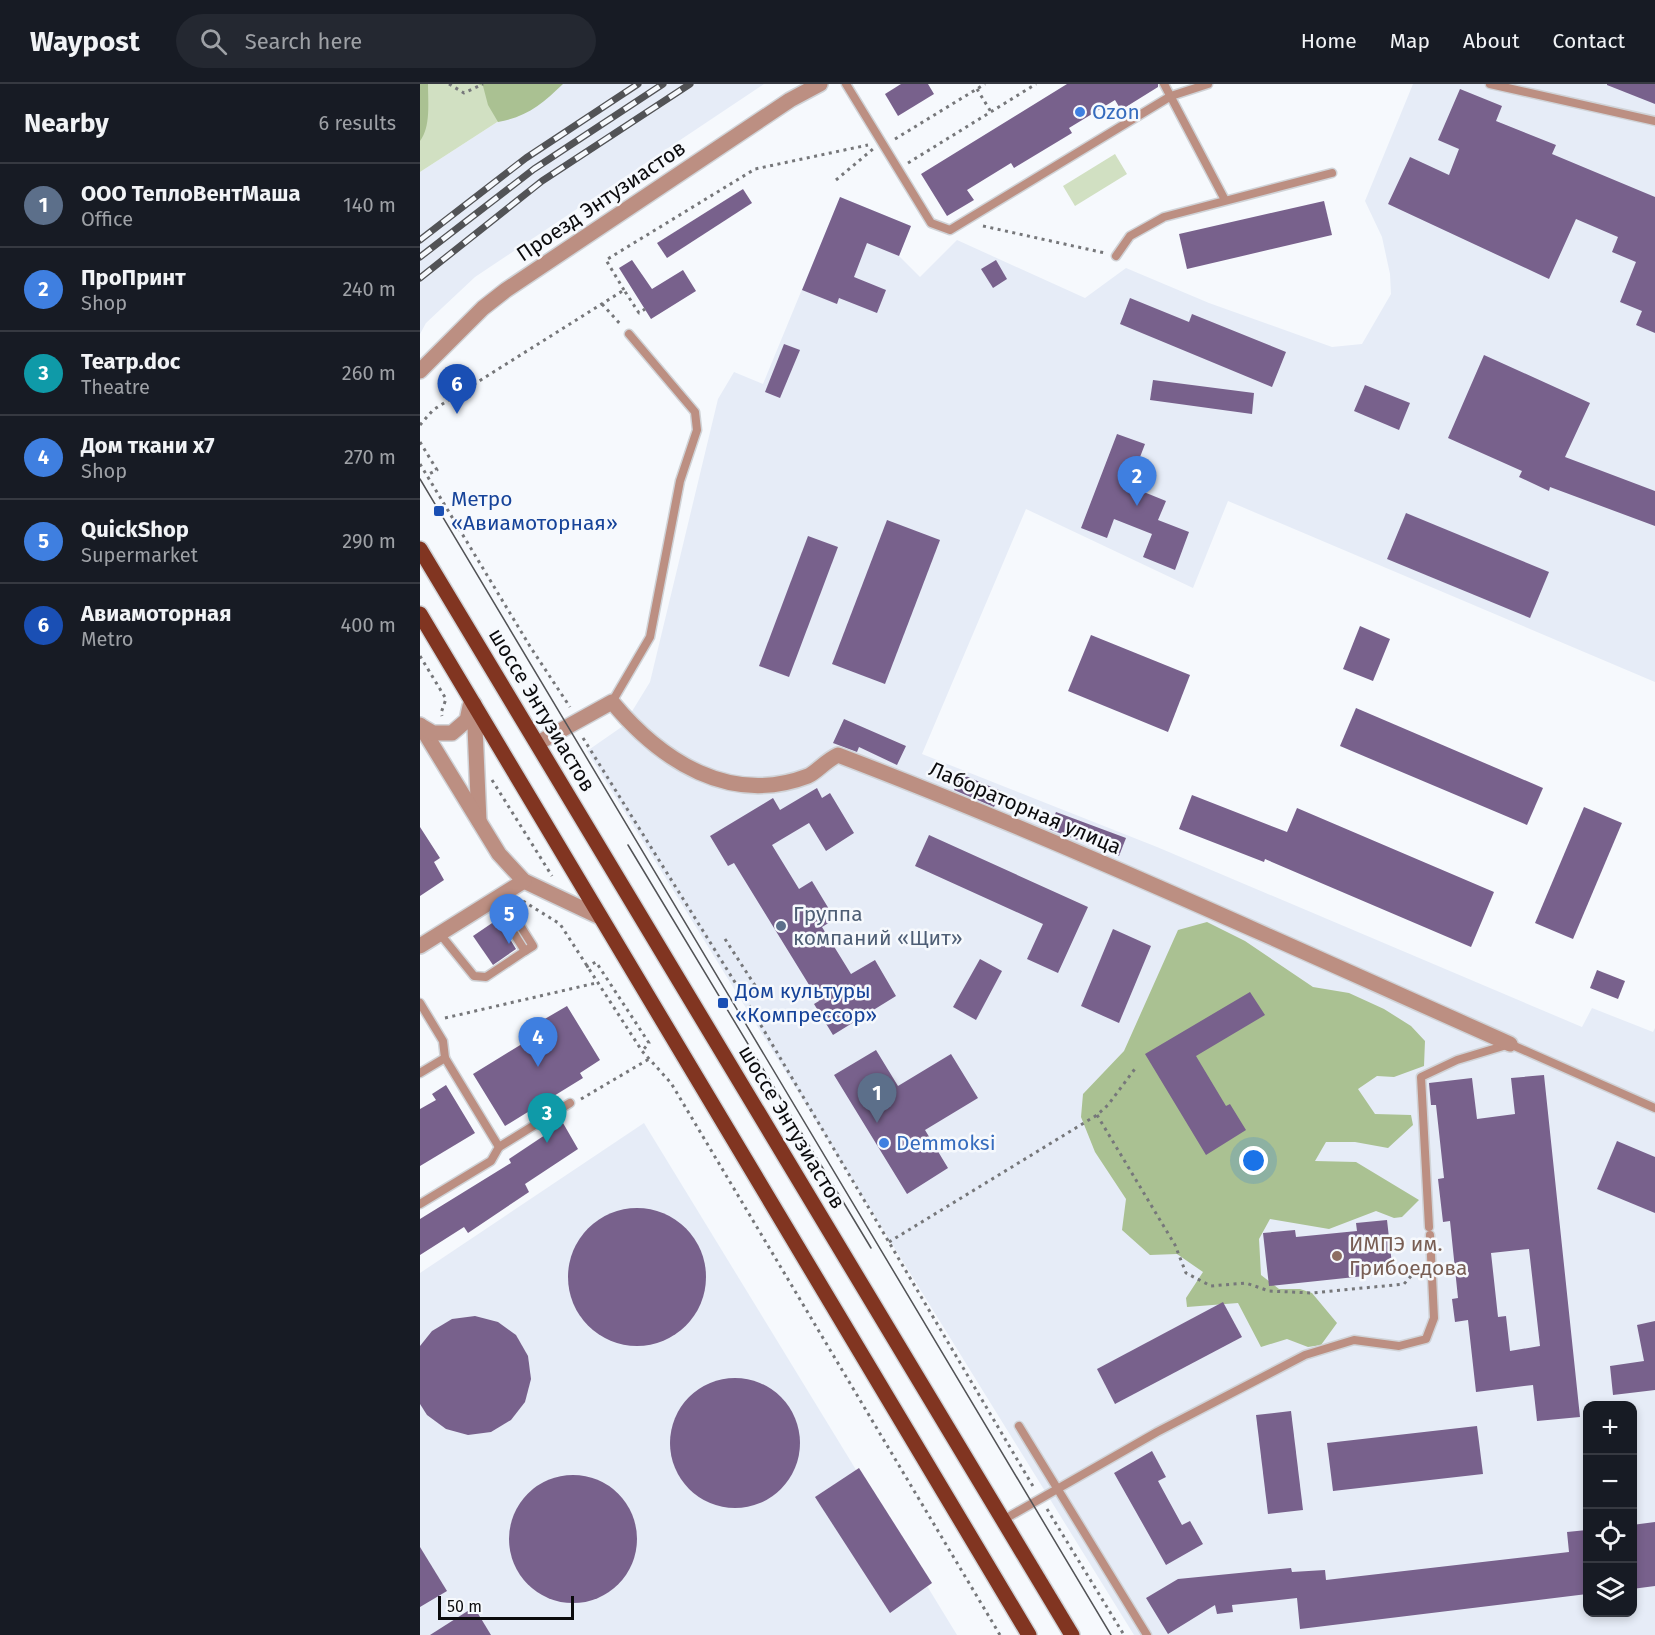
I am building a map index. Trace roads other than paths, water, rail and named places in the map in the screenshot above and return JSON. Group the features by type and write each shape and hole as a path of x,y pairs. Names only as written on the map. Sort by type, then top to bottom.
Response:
{"main road":[{"name":"шоссе Энтузиастов","path":"420,549 1072,1635"},
{"path":"420,614 1029,1635"}],"street":[{"name":"Проезд Энтузиастов","path":"420,371 483,308 506,290 790,100 820,84"},
{"path":"420,725 433,733 442,735 461,728 470,711 468,694"},
{"path":"468,694 480,822"},
{"path":"538,743 612,702"},
{"name":"Лабораторная улица","path":"612,702 633,728 672,759 728,784 765,785 810,775 825,760 838,755 959,801 1116,868 1510,1044"},
{"path":"420,725 499,854 524,881 600,917"},
{"path":"420,946 524,881"}],"lane":[{"path":"846,84 931,223 950,230 1171,96 1208,84"},
{"path":"1164,84 1225,200"},
{"path":"1490,84 1655,121"},
{"path":"1116,256 1130,236 1146,225 1225,200 1332,173"},
{"path":"612,702 650,637 680,481 697,430 695,412 629,334"},
{"path":"440,934 474,976 486,977 525,951 497,898"},
{"path":"420,1003 443,1041 445,1058 499,1147"},
{"path":"1003,1520 1056,1488 1305,1355 1354,1340 1399,1346 1426,1339 1434,1318 1421,1077 1457,1060 1510,1044 1655,1108"},
{"path":"420,1072 445,1058"},
{"path":"420,1204 491,1161 499,1147 570,1103"},
{"path":"1019,1426 1147,1635"}],"tram line":[{"path":"420,479 1111,1635"},
{"path":"628,845 871,1248"}],"railway":[{"path":"420,240 526,158 638,84"},
{"path":"420,257 534,169 663,84"},
{"path":"420,278 542,181 690,84"}],"place":[{"name":"Ozon","path":"1080,112"},
{"name":"Авиамоторная","path":"457,414"},
{"name":"ПроПринт","path":"1137,506"},
{"name":"Метро «Авиамоторная»","path":"439,511"},
{"name":"Группа компаний «Щит»","path":"781,926"},
{"name":"QuickShop","path":"509,944"},
{"name":"Дом культуры «Компрессор»","path":"723,1003"},
{"name":"Дом ткани x7","path":"538,1067"},
{"name":"ООО ТеплоВентМаша","path":"877,1123"},
{"name":"Театр.doc","path":"547,1143"},
{"name":"Demmoksi","path":"884,1143"},
{"name":"ИМПЭ им. Грибоедова","path":"1337,1256"}]}
